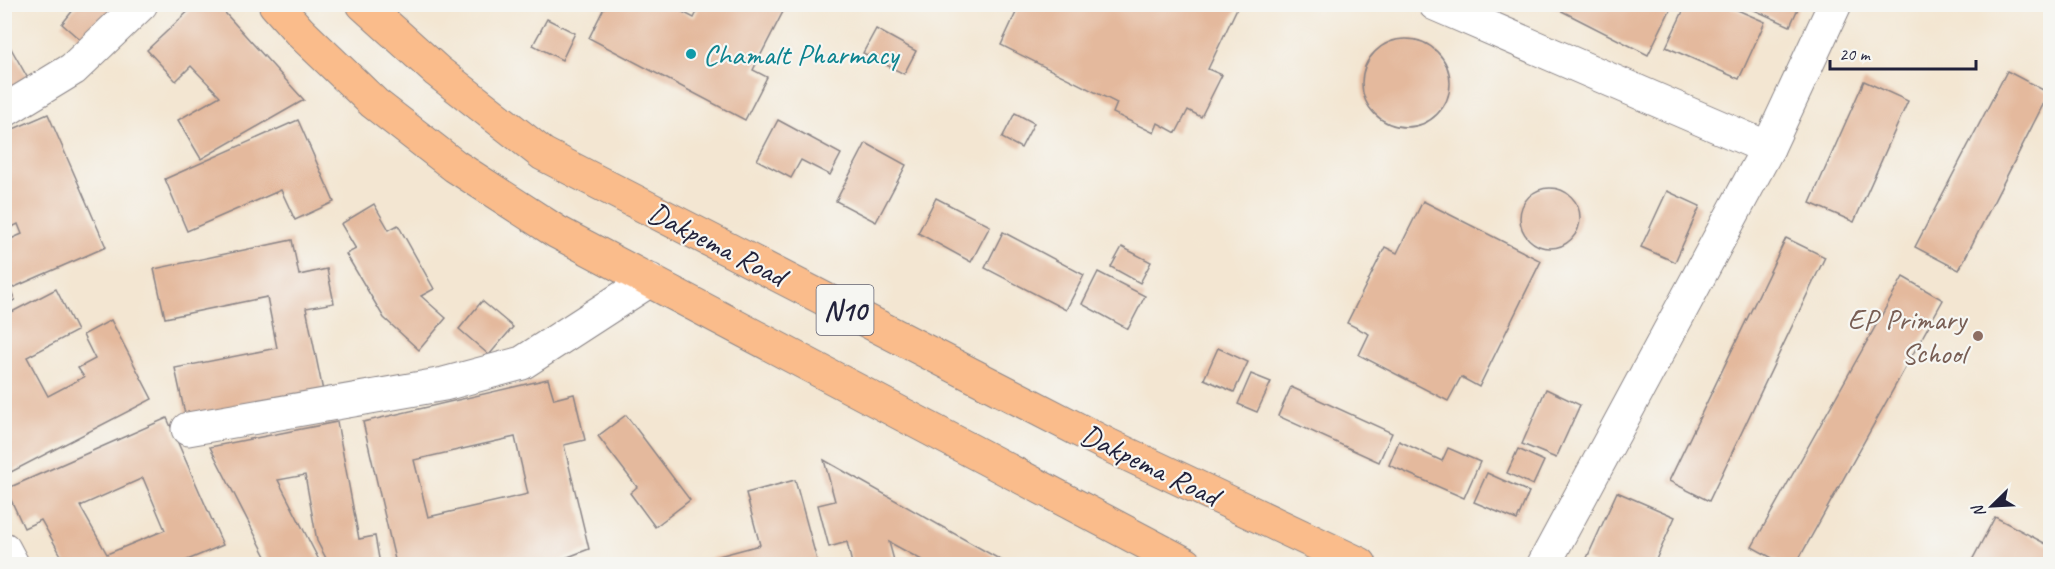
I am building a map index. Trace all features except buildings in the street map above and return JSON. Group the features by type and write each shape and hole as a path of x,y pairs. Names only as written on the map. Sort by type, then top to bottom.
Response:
{"highway":[{"name":"Dakpema Road","path":"275,4 300,32 374,103 455,166 557,232 1186,564"},
{"name":"Dakpema Road","path":"363,4 437,71 543,154 1108,445 1360,564"}],"street":[{"path":"4,111 73,69 141,4"},
{"path":"1434,4 1768,148"},
{"path":"1544,564 1768,148 1835,4"},
{"path":"188,429 444,384 522,363 650,280"},
{"path":"4,549 12,564"}],"place":[{"name":"Chamalt Pharmacy","path":"691,54"},
{"name":"EP Primary School","path":"1978,336"}]}
